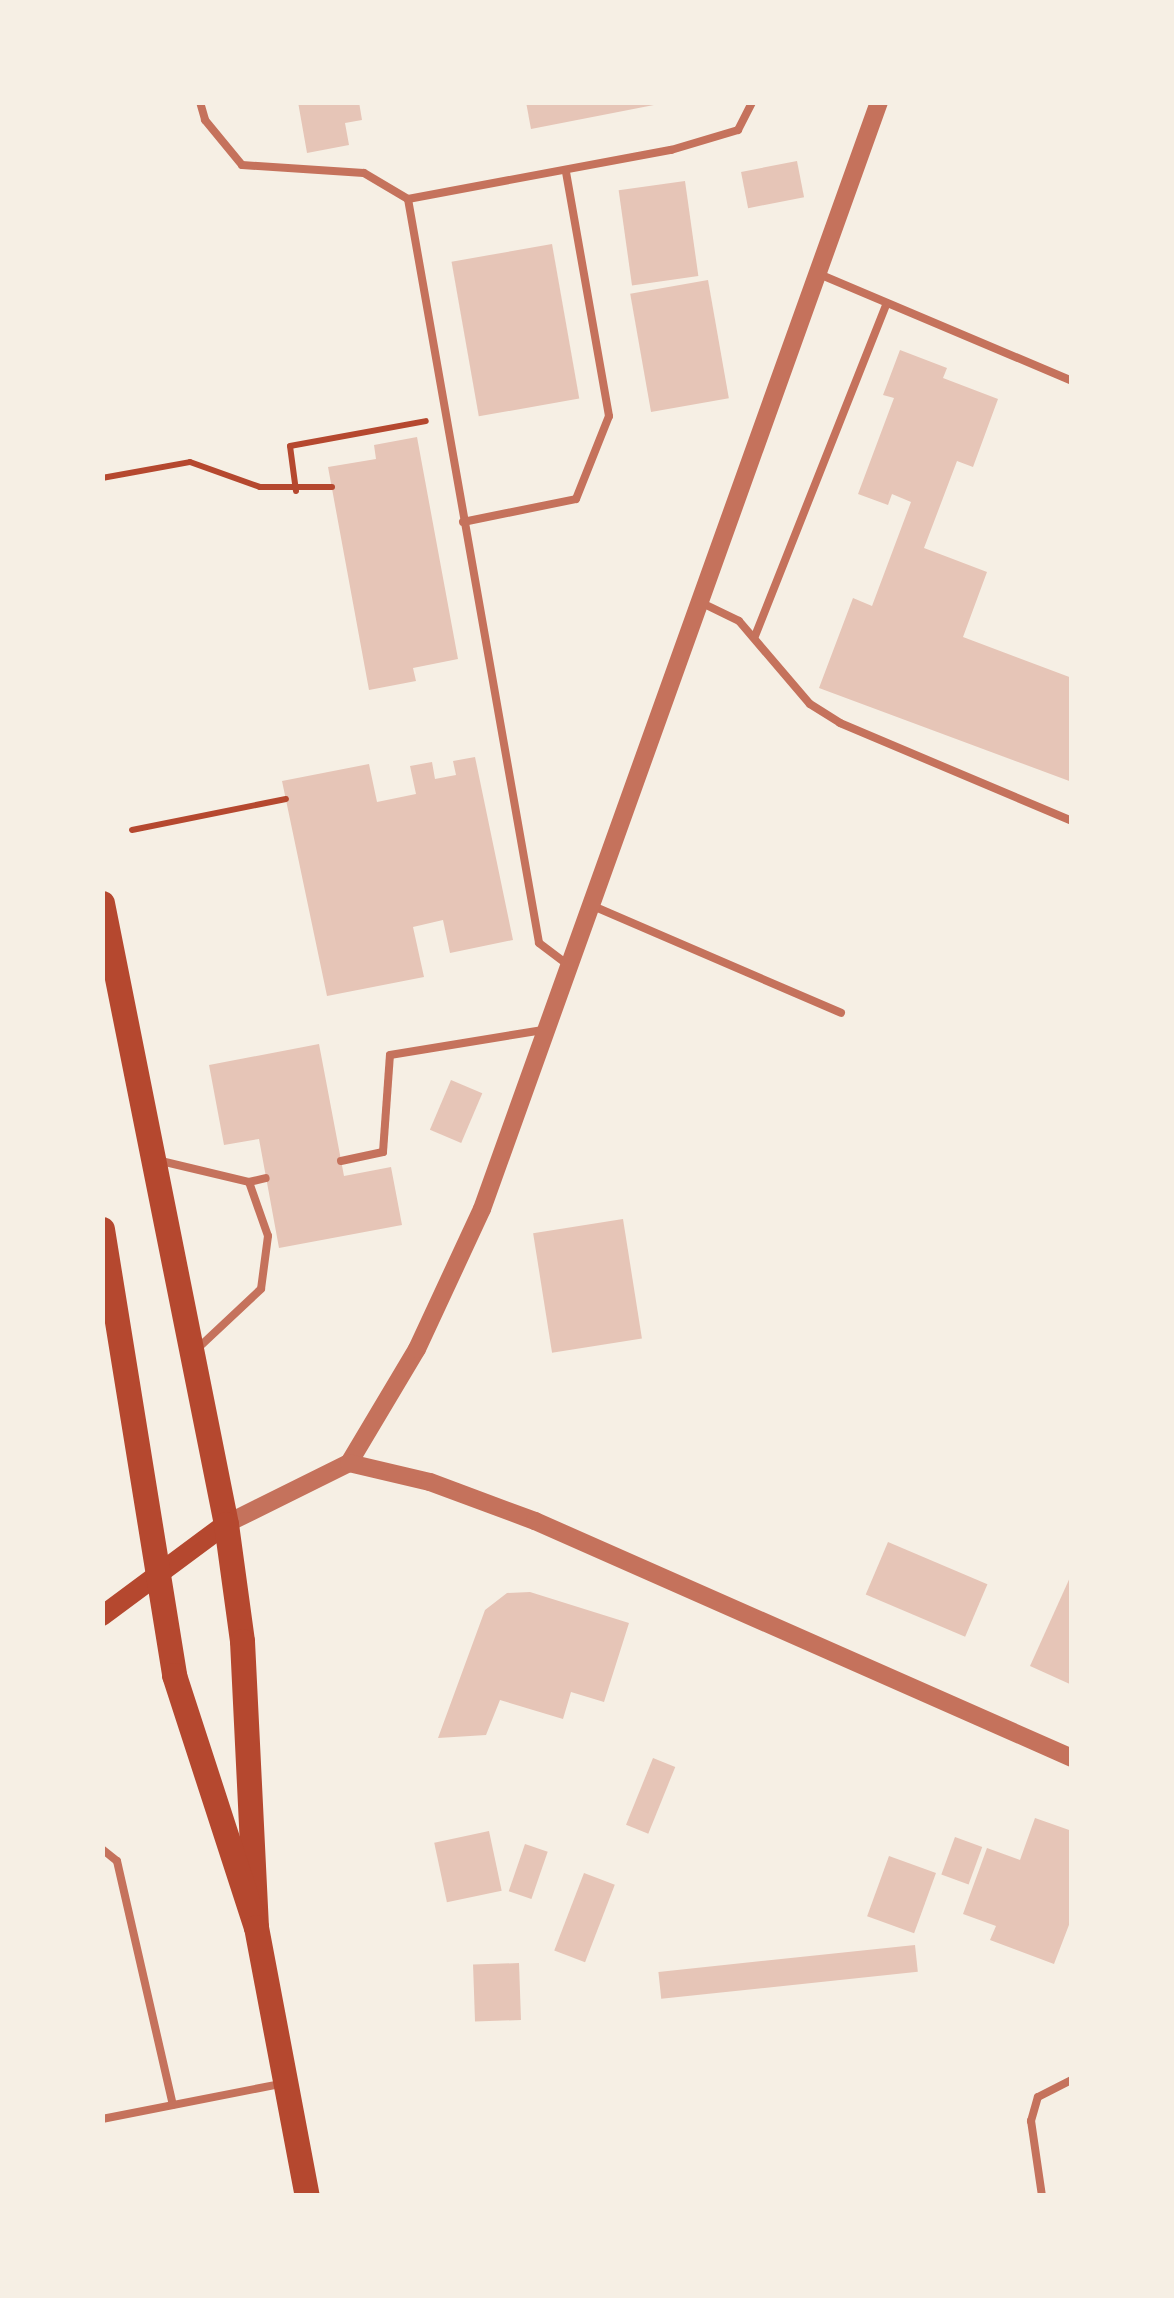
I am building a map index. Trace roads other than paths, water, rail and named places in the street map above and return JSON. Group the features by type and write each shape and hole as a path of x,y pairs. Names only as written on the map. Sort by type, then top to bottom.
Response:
{"main road":[{"path":"102,903 226,1524 242,1641 256,1927"},
{"path":"102,1229 162,1566 174,1676 256,1927 306,2196"},
{"path":"102,1616 162,1566 226,1524"}],"street":[{"path":"226,1524 349,1463 434,1314 482,1209 550,1029 589,904 879,102"},
{"path":"349,1463 430,1482 535,1520 1072,1758"}],"lane":[{"path":"200,102 204,120 242,165 364,174 408,198 566,173 738,130 752,102"},
{"path":"463,522 576,499 608,416 566,173"},
{"path":"408,198 539,943 570,966"},
{"path":"815,273 1072,380"},
{"path":"755,636 887,303"},
{"path":"698,602 755,636 797,691 840,723 1072,821"},
{"path":"589,904 841,1012"},
{"path":"341,1162 383,1152 390,1055 550,1029"},
{"path":"155,1160 248,1182 266,1178"},
{"path":"192,1353 261,1289 268,1236 248,1182"},
{"path":"102,1849 117,1861 173,2105"},
{"path":"1042,2196 1032,2121 1038,2097 1072,2080"},
{"path":"102,2119 285,2083"}]}
